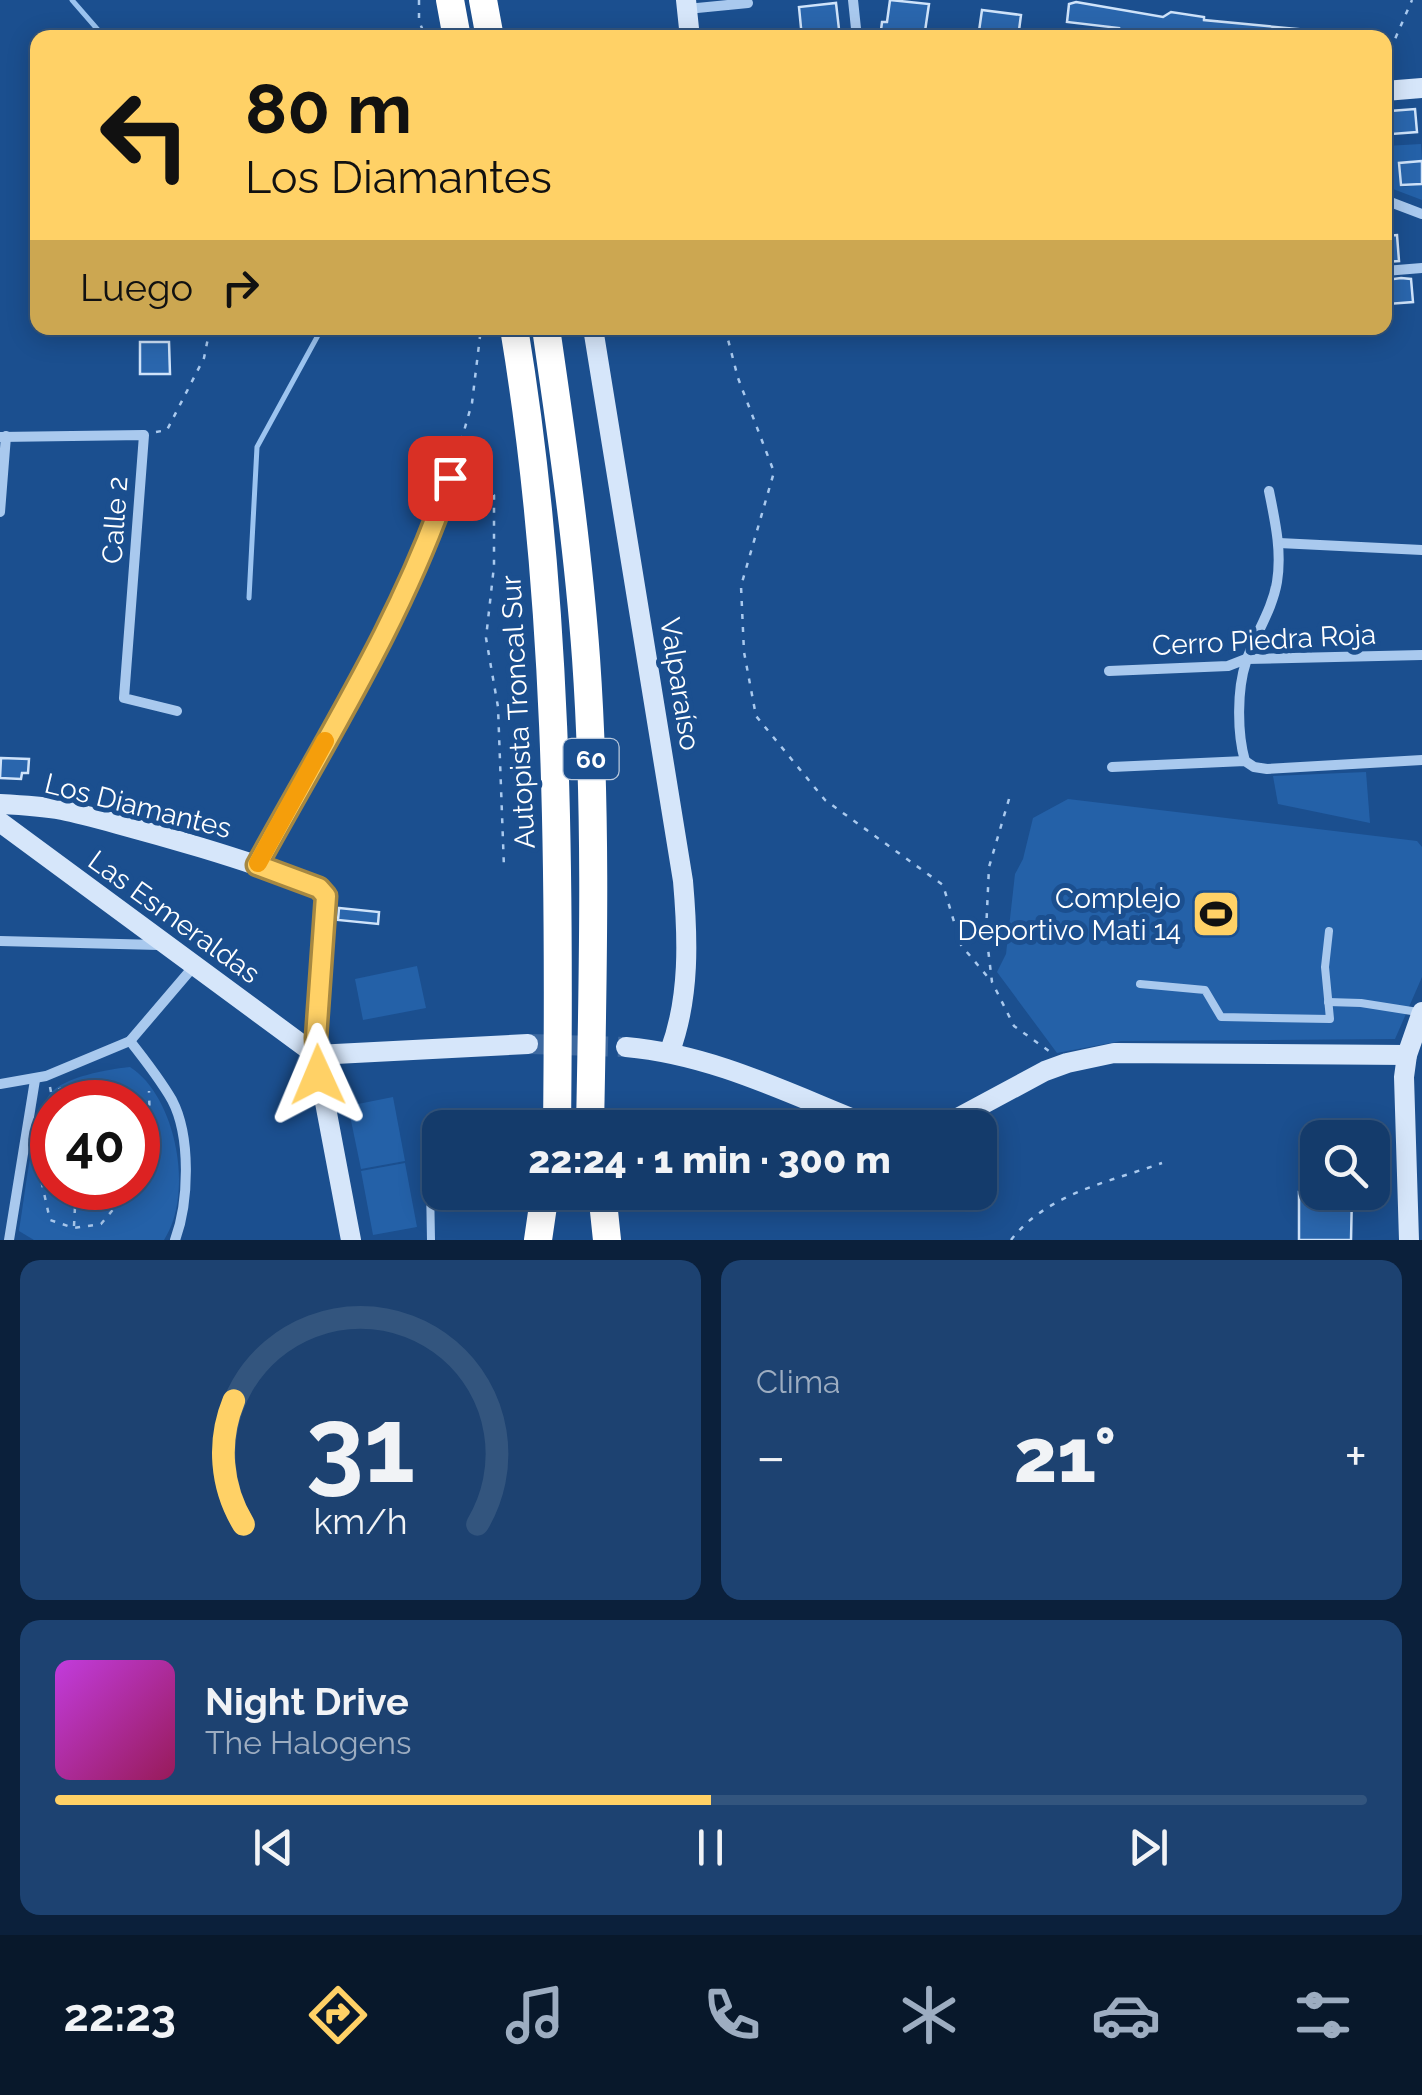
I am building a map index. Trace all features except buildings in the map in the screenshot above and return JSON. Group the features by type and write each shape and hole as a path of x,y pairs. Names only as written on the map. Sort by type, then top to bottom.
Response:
{"highway":[{"path":"450,0 456,30"},
{"path":"483,0 489,30"},
{"name":"Autopista Troncal Sur","path":"515,335 539,519 553,697 558,864 556,1110"},
{"name":"60","path":"547,335 570,490 586,661 592,831 590,1110"},
{"name":"60","path":"592,1028 597,1110"},
{"path":"538,1240 542,1210"},
{"path":"556,1210 556,1240"},
{"path":"588,1240 589,1210"},
{"path":"604,1210 607,1240"}],"main road":[{"path":"687,4 689,30"},
{"path":"1392,90 1422,88"},
{"name":"Valparaíso","path":"594,335 683,881 685,973 682,1010 670,1051"},
{"name":"Los Diamantes","path":"0,804 64,810 257,865 319,888 326,896 316,1055 352,1240"},
{"name":"Las Esmeraldas","path":"0,822 316,1055"},
{"path":"1409,1240 1404,1077 1407,1054 1422,1012"},
{"path":"316,1055 528,1044"},
{"path":"626,1047 670,1051 754,1077 833,1110"},
{"path":"974,1110 1066,1063 1140,1052 1407,1054"}],"street":[{"path":"853,0 856,30"},
{"path":"687,4 748,4"},
{"path":"1392,203 1422,214"},
{"path":"1392,270 1422,268"},
{"name":"Calle 2","path":"3,436 144,435 124,698 177,711"},
{"path":"0,512 3,436"},
{"path":"257,865 395,611 421,558 450,478"},
{"path":"1245,761 1241,681 1246,659 1273,600 1279,543 1269,490"},
{"path":"1279,543 1422,550"},
{"name":"Cerro Piedra Roja","path":"1108,671 1228,666 1246,659 1422,655"},
{"path":"1112,766 1245,761 1267,769 1422,760"},
{"path":"0,941 164,944"},
{"path":"0,1084 40,1078 130,1041 194,966"},
{"path":"130,1041 174,1103 185,1153 186,1198 175,1240"},
{"path":"9,1240 40,1078"}],"lane":[{"path":"1140,984 1204,990 1221,1017 1330,1019 1324,966 1329,932"},
{"path":"1328,1002 1422,1012"},
{"path":"430,1210 431,1240"}],"path":[{"path":"419,0 423,30"},
{"path":"1392,46 1412,0"},
{"path":"144,435 167,430 204,358 209,335"},
{"path":"481,335 472,404 450,478 483,482 494,494 494,566 486,638 498,708 504,868"},
{"path":"727,335 738,378 774,472 741,586 744,652 756,716 826,800 943,884 961,945 992,982 1014,1026 1066,1063"},
{"path":"992,982 986,932 990,867 1009,799"},
{"path":"151,1080 152,1070"},
{"path":"1011,1240 1027,1219 1058,1201 1162,1163"},
{"path":"48,1210 50,1220 74,1228 101,1224 113,1210"},
{"path":"74,1228 75,1210"}],"shaded area":[{"path":"1421,144 1422,160 1398,162 1400,187 1422,185 1422,200 1392,189 1392,146"},
{"path":"1366,772 1370,823 1278,804 1273,776"},
{"name":"Complejo Deportivo Mati 14","path":"1068,799 1417,841 1422,847 1422,977 1395,1039 1121,1041 1057,1053 997,972 1006,954 1015,874 1023,859 1033,818"},
{"path":"417,966 426,1008 363,1020 355,979"},
{"path":"130,1067 145,1080 73,1080"},
{"path":"393,1097 405,1161 361,1169 348,1106"},
{"path":"160,1102 176,1147 179,1173 173,1221 164,1240 34,1240 19,1231 30,1164 30,1210 160,1210"},
{"path":"405,1163 417,1227 373,1235 361,1171"}],"waterway":[{"path":"72,0 98,30"},
{"path":"249,598 257,447 318,335"}],"tunnel":[{"path":"528,1044 626,1047"}],"slow traffic":[{"path":"258,863 325,741"}],"place":[{"name":"Complejo Deportivo Mati 14","path":"1216,914"}],"route":[{"path":"318,1075 316,1038 326,896 319,888 257,865 386,629 435,525 450,478"}]}
